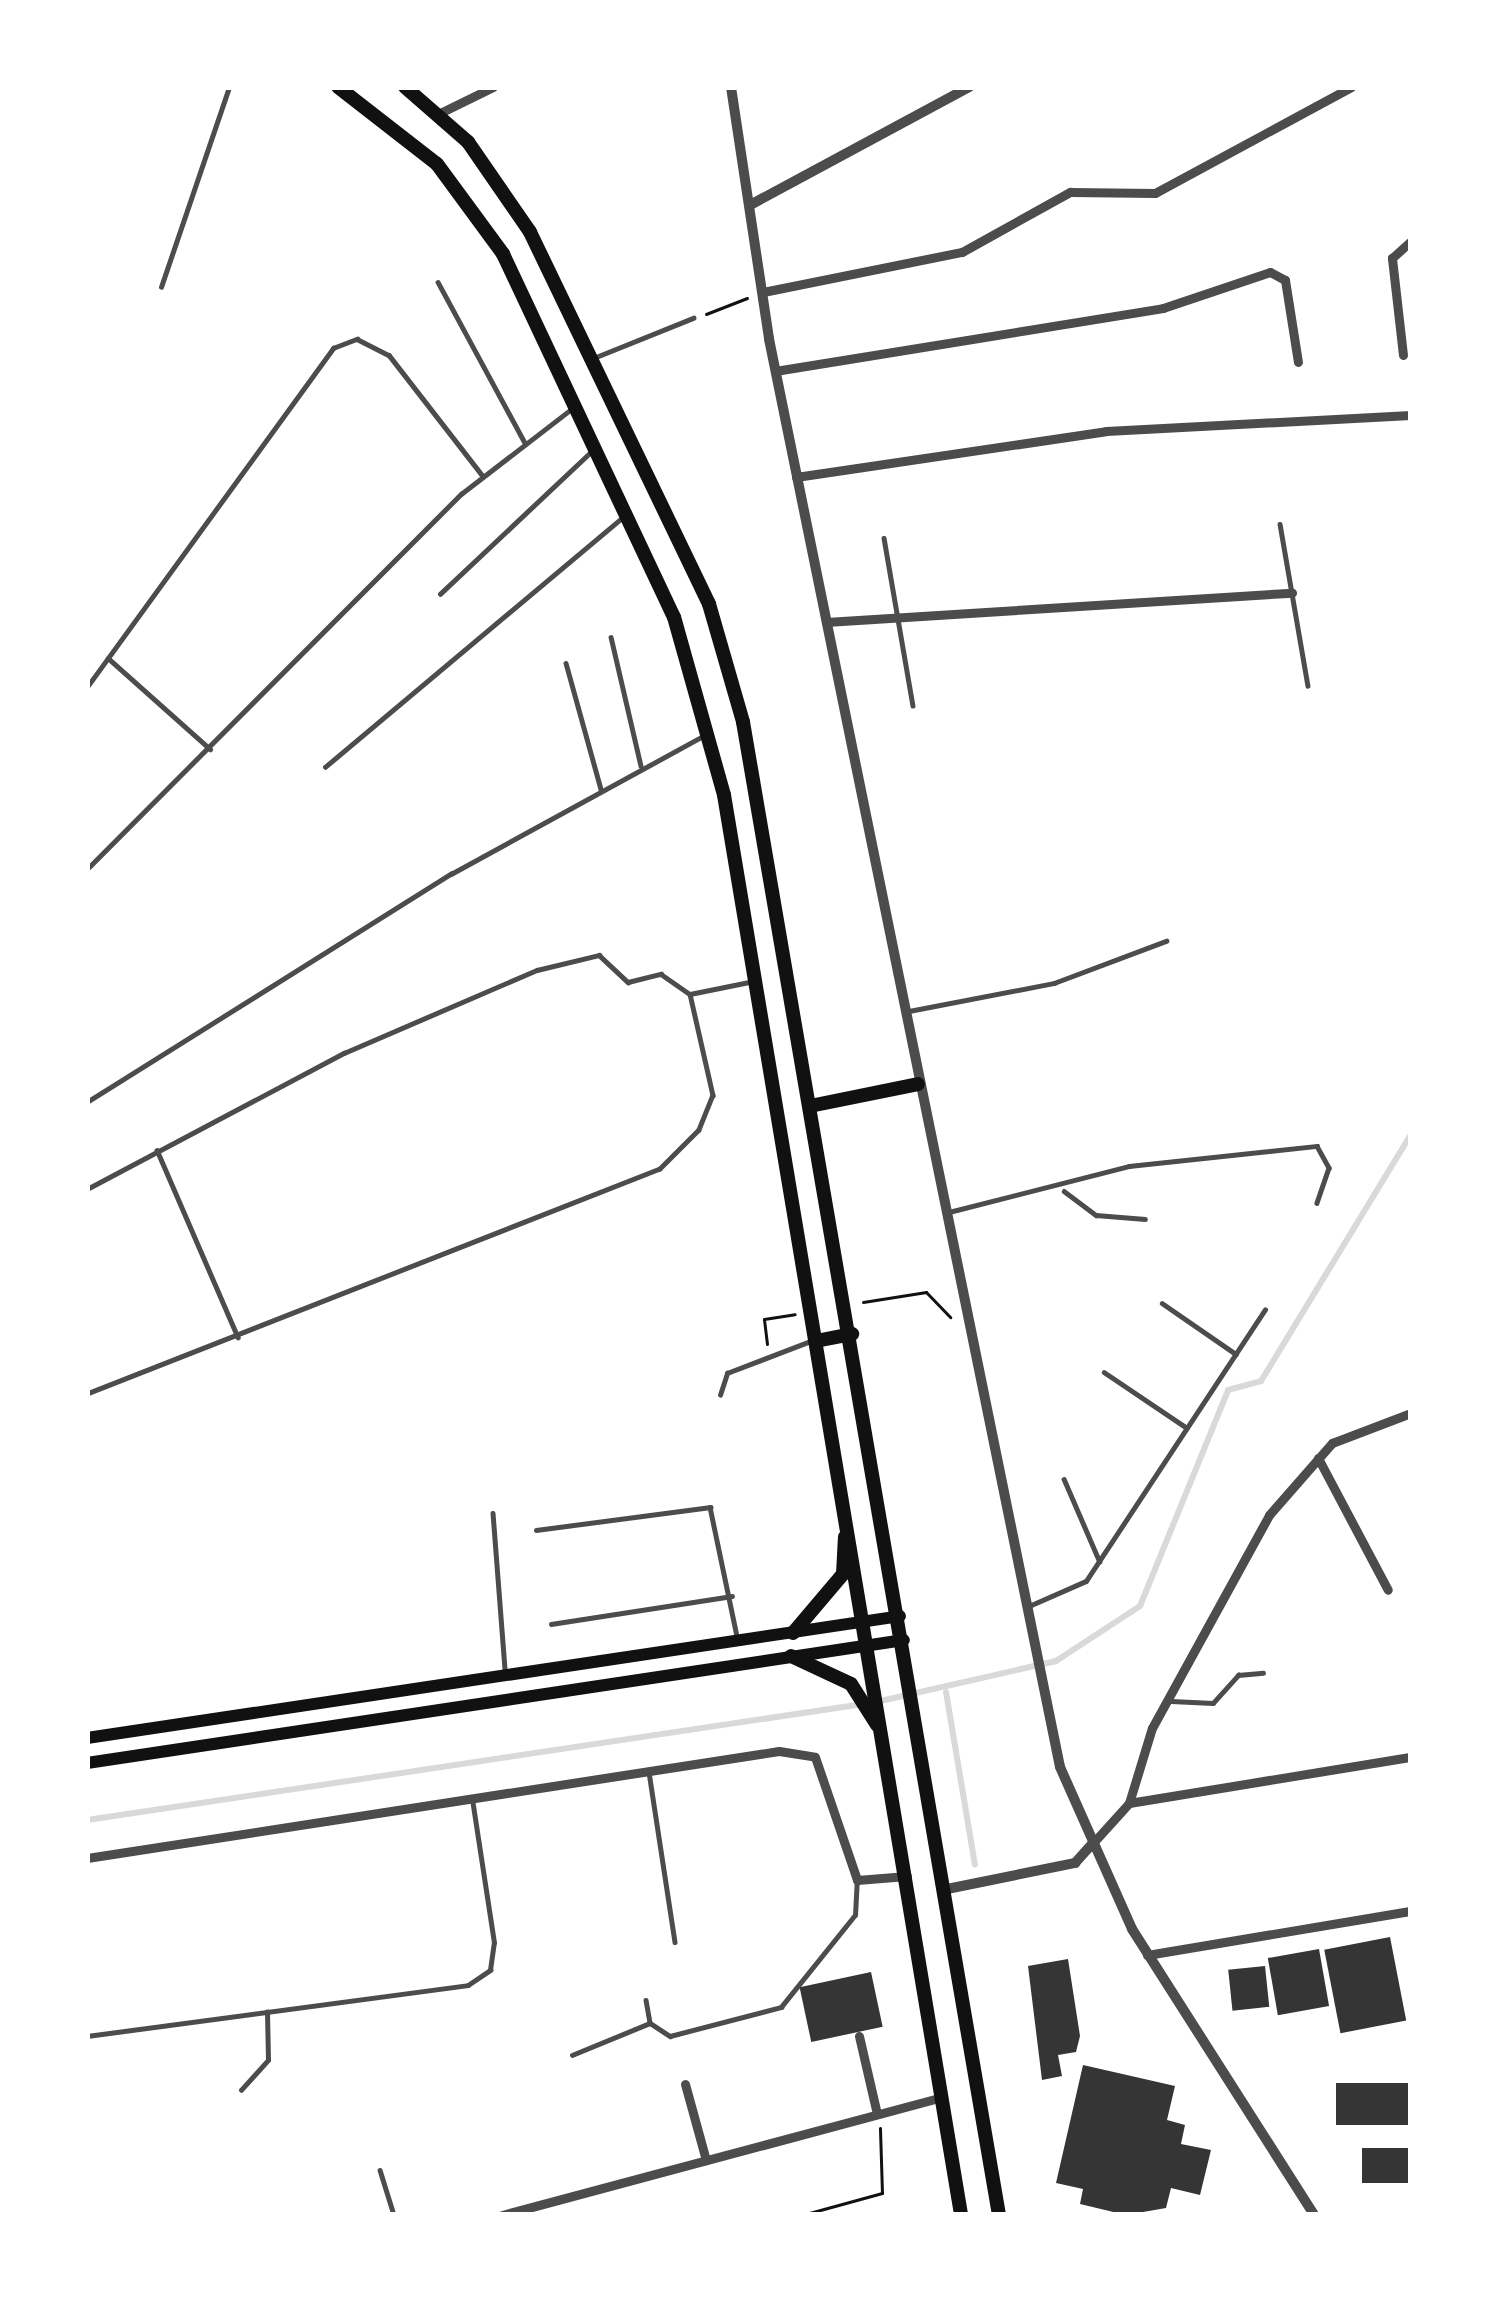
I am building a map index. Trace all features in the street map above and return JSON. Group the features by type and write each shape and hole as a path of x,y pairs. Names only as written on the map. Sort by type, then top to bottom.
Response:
{"highway":[{"path":"338,87 462,194 578,404 674,617 706,734 757,981 887,1745 961,2215"},
{"path":"405,87 440,113 530,232 596,357 709,604 743,722 814,1106 999,2215"},
{"path":"814,1106 918,1084"},
{"path":"816,1341 852,1334"},
{"path":"794,1633 843,1574 847,1511"},
{"path":"791,1657 851,1684 872,1711 887,1745"}],"main road":[{"path":"87,1738 899,1616"},
{"path":"87,1763 904,1640"}],"street":[{"path":"440,113 493,87"},
{"path":"731,87 775,371 1044,1707 1092,1844 1147,1955 1314,2215"},
{"path":"752,204 969,87"},
{"path":"763,292 962,252 1070,192 1155,193 1352,87"},
{"path":"1403,355 1392,258 1411,241"},
{"path":"775,371 1163,308 1270,272 1285,280 1298,362"},
{"path":"796,477 1106,431 1411,415"},
{"path":"826,622 1292,592"},
{"path":"947,1889 1075,1863 1129,1803 1167,1701 1269,1515 1318,1458 1411,1413"},
{"path":"1318,1458 1388,1590"},
{"path":"87,1858 779,1751 815,1757 857,1880 907,1876"},
{"path":"1129,1803 1411,1757"},
{"path":"1147,1955 1411,1911"},
{"path":"859,2036 877,2114"},
{"path":"686,2084 706,2160"},
{"path":"502,2215 941,2097"}],"lane":[{"path":"161,287 229,87"},
{"path":"439,282 525,441"},
{"path":"596,357 693,319"},
{"path":"87,687 333,348 357,339 389,355 482,475"},
{"path":"87,869 482,475 578,404"},
{"path":"440,594 598,446"},
{"path":"325,767 627,513"},
{"path":"1280,524 1308,686"},
{"path":"884,538 913,706"},
{"path":"611,638 641,766"},
{"path":"108,658 209,749"},
{"path":"566,663 601,789"},
{"path":"87,1102 601,789 706,734"},
{"path":"903,1012 1054,982 1166,941"},
{"path":"87,1190 157,1150 537,970 599,955 628,982 661,974 689,994 713,1095 699,1130 659,1169 87,1394"},
{"path":"689,994 757,981"},
{"path":"944,1214 1064,1191 1129,1166 1317,1146 1329,1168 1317,1203"},
{"path":"157,1150 238,1337"},
{"path":"1064,1191 1096,1215 1144,1220"},
{"path":"1162,1303 1236,1354"},
{"path":"1022,1606 1071,1595 1100,1563 1265,1310"},
{"path":"720,1395 727,1373 769,1352 816,1341"},
{"path":"1104,1372 1187,1428"},
{"path":"1064,1479 1100,1563"},
{"path":"536,1530 710,1508 732,1595 738,1641"},
{"path":"493,1513 506,1676"},
{"path":"551,1624 732,1595"},
{"path":"1167,1701 1214,1703 1238,1675 1263,1673"},
{"path":"649,1772 676,1942"},
{"path":"87,2036 468,1984 490,1970 472,1799"},
{"path":"646,2000 650,2023 670,2036 782,2007 855,1915 857,1880"},
{"path":"241,2090 268,2060 267,2012"},
{"path":"572,2055 650,2023"},
{"path":"87,2091 87,2138"},
{"path":"380,2170 394,2215"}],"path":[{"path":"693,319 763,292"},
{"path":"926,1292 968,1336"},
{"path":"764,1319 769,1352"},
{"path":"802,2215 882,2193 877,2114"}],"building":[{"path":"1390,1937 1406,2020 1340,2033 1324,1950"},
{"path":"1319,1949 1329,2006 1278,2015 1268,1958"},
{"path":"1068,1959 1080,2036 1076,2052 1058,2055 1062,2076 1042,2080 1028,1966"},
{"path":"1265,1966 1269,2007 1232,2011 1228,1970"},
{"path":"871,1972 883,2027 811,2042 800,1987"},
{"path":"1083,2065 1175,2086 1167,2120 1185,2125 1181,2144 1211,2150 1200,2195 1171,2188 1166,2208 1126,2215 1080,2204 1083,2189 1056,2183"},
{"path":"1336,2083 1411,2083 1411,2125 1336,2125"},
{"path":"1362,2148 1411,2148 1411,2183 1362,2183"}],"waterway":[{"path":"876,1702 1056,1661 1140,1606 1228,1390 1261,1381 1411,1134"},
{"path":"946,1692 975,1865"},
{"path":"87,1820 863,1704"}]}
